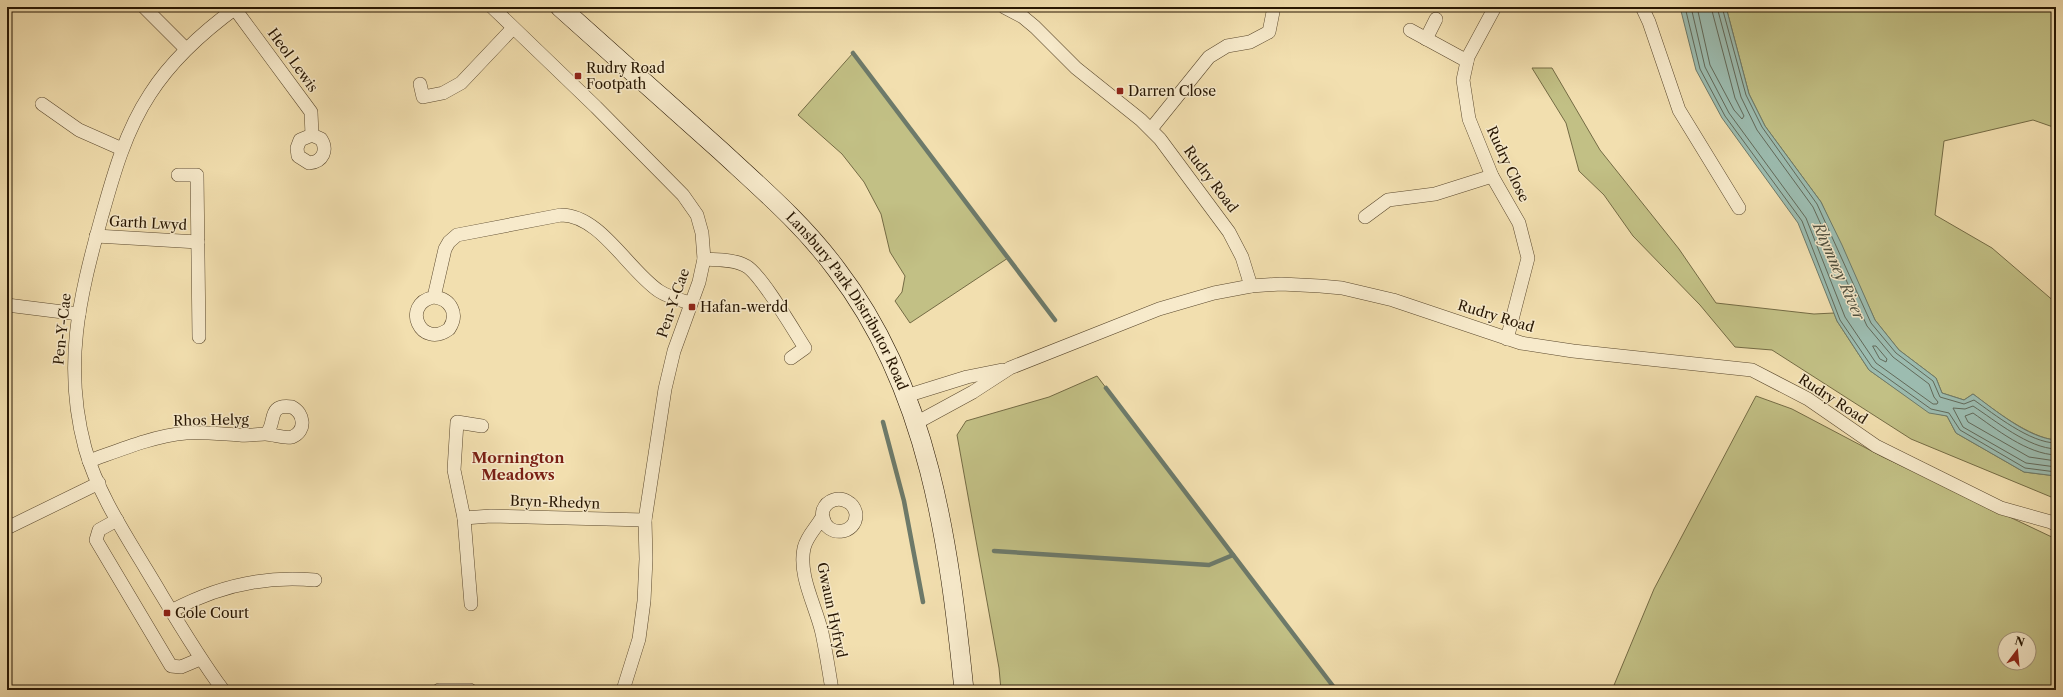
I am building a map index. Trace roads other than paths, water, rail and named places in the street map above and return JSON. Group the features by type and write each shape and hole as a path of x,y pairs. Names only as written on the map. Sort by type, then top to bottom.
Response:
{"street":[{"path":"144,7 186,49"},
{"name":"Pen-Y-Cae","path":"492,7 683,195 697,215 702,233 704,259 699,282 690,303 674,350 665,389 645,520 646,559 644,602 639,639 623,690"},
{"name":"Lansbury Park Distributor Road","path":"560,7 770,196 805,232 837,269 863,308 888,355 906,396 916,423 934,484 956,608 964,690"},
{"name":"Rudry Road","path":"1004,7 1026,12 1076,68 1150,129 1170,151 1229,232 1242,257 1251,286 1264,284 1342,288 1394,300 1507,339 1573,351 1752,370 1808,399 1876,446 2001,508 2051,522 2056,525"},
{"path":"1150,129 1209,57 1227,46 1250,42 1269,32 1274,7"},
{"name":"Rudry Close","path":"1495,7 1467,61 1463,80 1469,119 1492,176 1519,223 1528,258 1507,339"},
{"path":"1642,7 1652,29 1679,110 1698,144 1739,208"},
{"name":"Pen-Y-Cae","path":"223,690 200,660 117,520 89,461 80,427 75,390 74,352 85,274 113,174 135,120 149,94 186,49 204,32 236,8"},
{"name":"Heol Lewis","path":"236,8 311,112 312,135"},
{"path":"1426,39 1436,19"},
{"path":"420,84 423,97 450,91 461,83 513,28"},
{"path":"1410,30 1467,61"},
{"path":"42,104 79,130 122,149"},
{"name":"Garth Lwyd","path":"178,175 197,175 199,337"},
{"path":"1365,217 1388,200 1435,194 1492,176"},
{"path":"434,297 445,249 449,242 457,235 561,215 571,215 583,219 659,291 690,303"},
{"name":"Garth Lwyd","path":"96,236 198,242"},
{"path":"704,259 728,261 746,266 758,276 805,348 791,358"},
{"path":"916,423 973,392 1010,368 1126,320 1214,293 1251,286"},
{"path":"7,305 79,314"},
{"path":"906,396 967,377 1010,368"},
{"path":"471,604 464,518 454,470 457,422 482,426"},
{"name":"Rhos Helyg","path":"89,461 164,437 186,433 252,436 266,434"},
{"path":"7,528 99,483"},
{"name":"Bryn-Rhedyn","path":"464,518 491,516 645,520"},
{"name":"Gwaun Hyfryd","path":"823,517 809,536 804,548 804,567 808,588 822,633 832,690"},
{"path":"117,520 99,530 96,540 171,666 182,667 200,660"},
{"path":"171,611 193,599 242,584 286,578 315,580"},
{"path":"439,690 470,690"}],"water":[{"name":"Rhymney River","path":"1680,7 1726,7 1749,94 1765,126 1821,202 1842,245 1875,320 1899,350 1936,378 1942,393 1964,400 1973,394 2023,429 2045,438 2056,440 2056,476 2024,472 1956,433 1947,416 1929,413 1869,370 1837,321 1798,223 1722,118 1696,70"}],"waterway":[{"path":"853,53 1055,320"},
{"path":"1106,388 1336,690"},
{"path":"883,422 904,501 923,602"},
{"path":"994,551 1209,565 1233,555"}],"place":[{"name":"Rudry Road Footpath","path":"578,76"},
{"name":"Darren Close","path":"1120,91"},
{"name":"Hafan-werdd","path":"692,307"},
{"name":"Cole Court","path":"167,613"}],"district":[{"name":"Mornington Meadows","path":"518,466"}]}
